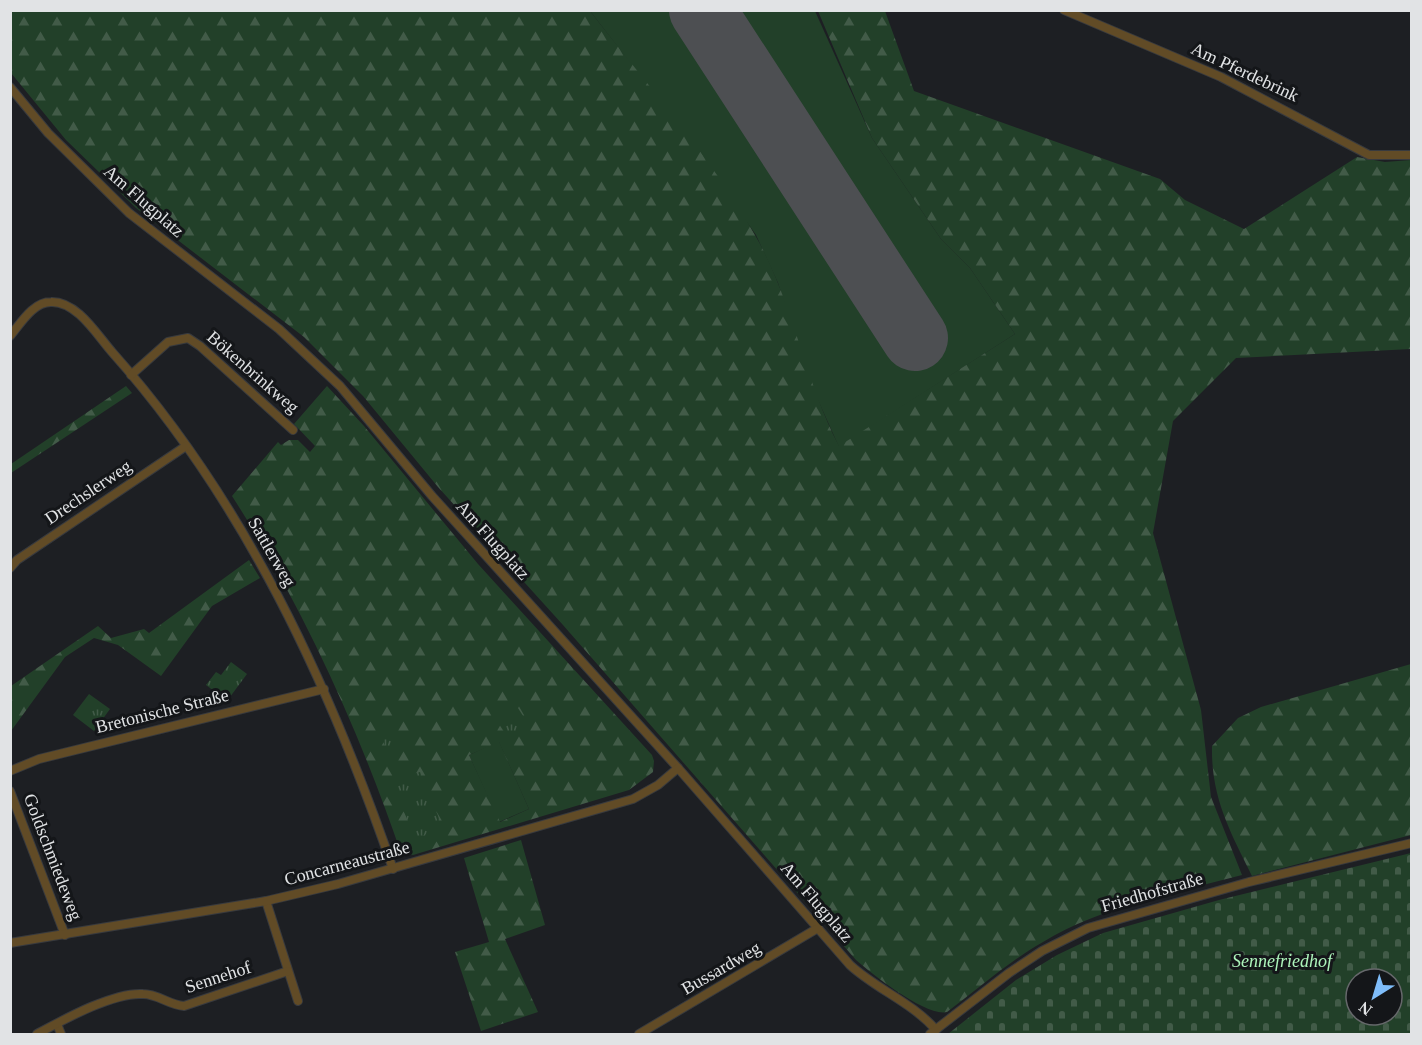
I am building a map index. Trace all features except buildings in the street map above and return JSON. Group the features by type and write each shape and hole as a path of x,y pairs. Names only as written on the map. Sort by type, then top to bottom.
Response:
{"street":[{"name":"Am Pferdebrink","path":"1064,10 1221,77 1367,154 1395,157 1412,154"},
{"name":"Am Flugplatz","path":"10,87 48,133 129,213 279,329 340,386 460,527 861,975 924,1018 933,1033"},
{"name":"Sattlerweg","path":"10,336 35,308 51,302 71,308 131,375 186,446 261,564 324,689 360,773 393,869"},
{"name":"Bökenbrinkweg","path":"131,375 168,342 188,338 209,353 293,430"},
{"name":"Drechslerweg","path":"10,568 17,560 186,446"},
{"name":"Bretonische Straße","path":"10,771 39,759 324,689"},
{"name":"Concarneaustraße","path":"10,944 266,901 393,869 633,799 658,785 678,768"},
{"name":"Goldschmiedeweg","path":"10,791 65,935"},
{"name":"Friedhofstraße","path":"933,1033 1009,973 1042,951 1088,928 1249,882 1412,843"},
{"path":"266,901 298,1001"},
{"name":"Bussardweg","path":"639,1035 818,928"},
{"name":"Sennehof","path":"37,1035 88,1008 134,994 152,995 175,1006 184,1006 288,971"},
{"path":"57,1024 61,1035"}],"green space":[{"path":"10,11 590,11 677,120 719,177 755,235 779,286 816,394 839,446 1015,334 970,268 941,239 872,138 818,11 885,11 914,91 1160,179 1185,200 1244,229 1357,157 1385,162 1411,160 1411,349 1236,358 1173,421 1153,533 1201,710 1211,797 1242,875 1114,910 1066,930 1018,958 947,1012 926,1008 886,984 856,960 563,625 438,487 363,396 304,337 136,208 66,140 11,73"},
{"path":"590,11 815,11 872,138 941,239 970,268 1015,334 839,447 814,391 778,283 756,235 683,131"},
{"path":"126,386 132,393 11,473 11,464"},
{"path":"327,386 364,426 478,564 652,755 653,772 629,790 413,855 401,853 367,760 306,625 283,581 232,496 278,442 281,445 289,440 298,440 310,452 315,446 294,424","holes":["499,742 529,809 500,822 469,755"]},
{"path":"249,560 260,578 212,606 161,676 118,645 94,638 65,657 11,731 11,686 98,626 111,638 144,629 149,633"},
{"path":"231,662 247,674 227,701 206,685 216,672 221,675"},
{"path":"1411,664 1411,835 1252,876 1229,829 1218,798 1212,746 1238,718 1261,707"},
{"path":"89,694 110,709 94,731 73,715"},
{"path":"516,705 531,728 510,741 495,718"},
{"path":"393,729 403,748 390,755 380,736"},
{"path":"499,741 529,809 499,822 469,755"},
{"path":"420,772 443,828 414,839 393,780"},
{"path":"521,840 545,925 505,939 538,1012 481,1031 455,952 489,942 464,858"},
{"name":"Sennefriedhof","path":"1411,853 1411,1034 948,1034 1016,980 1057,955 1103,933 1219,900"}],"runway":[{"path":"702,10 915,338"}]}
